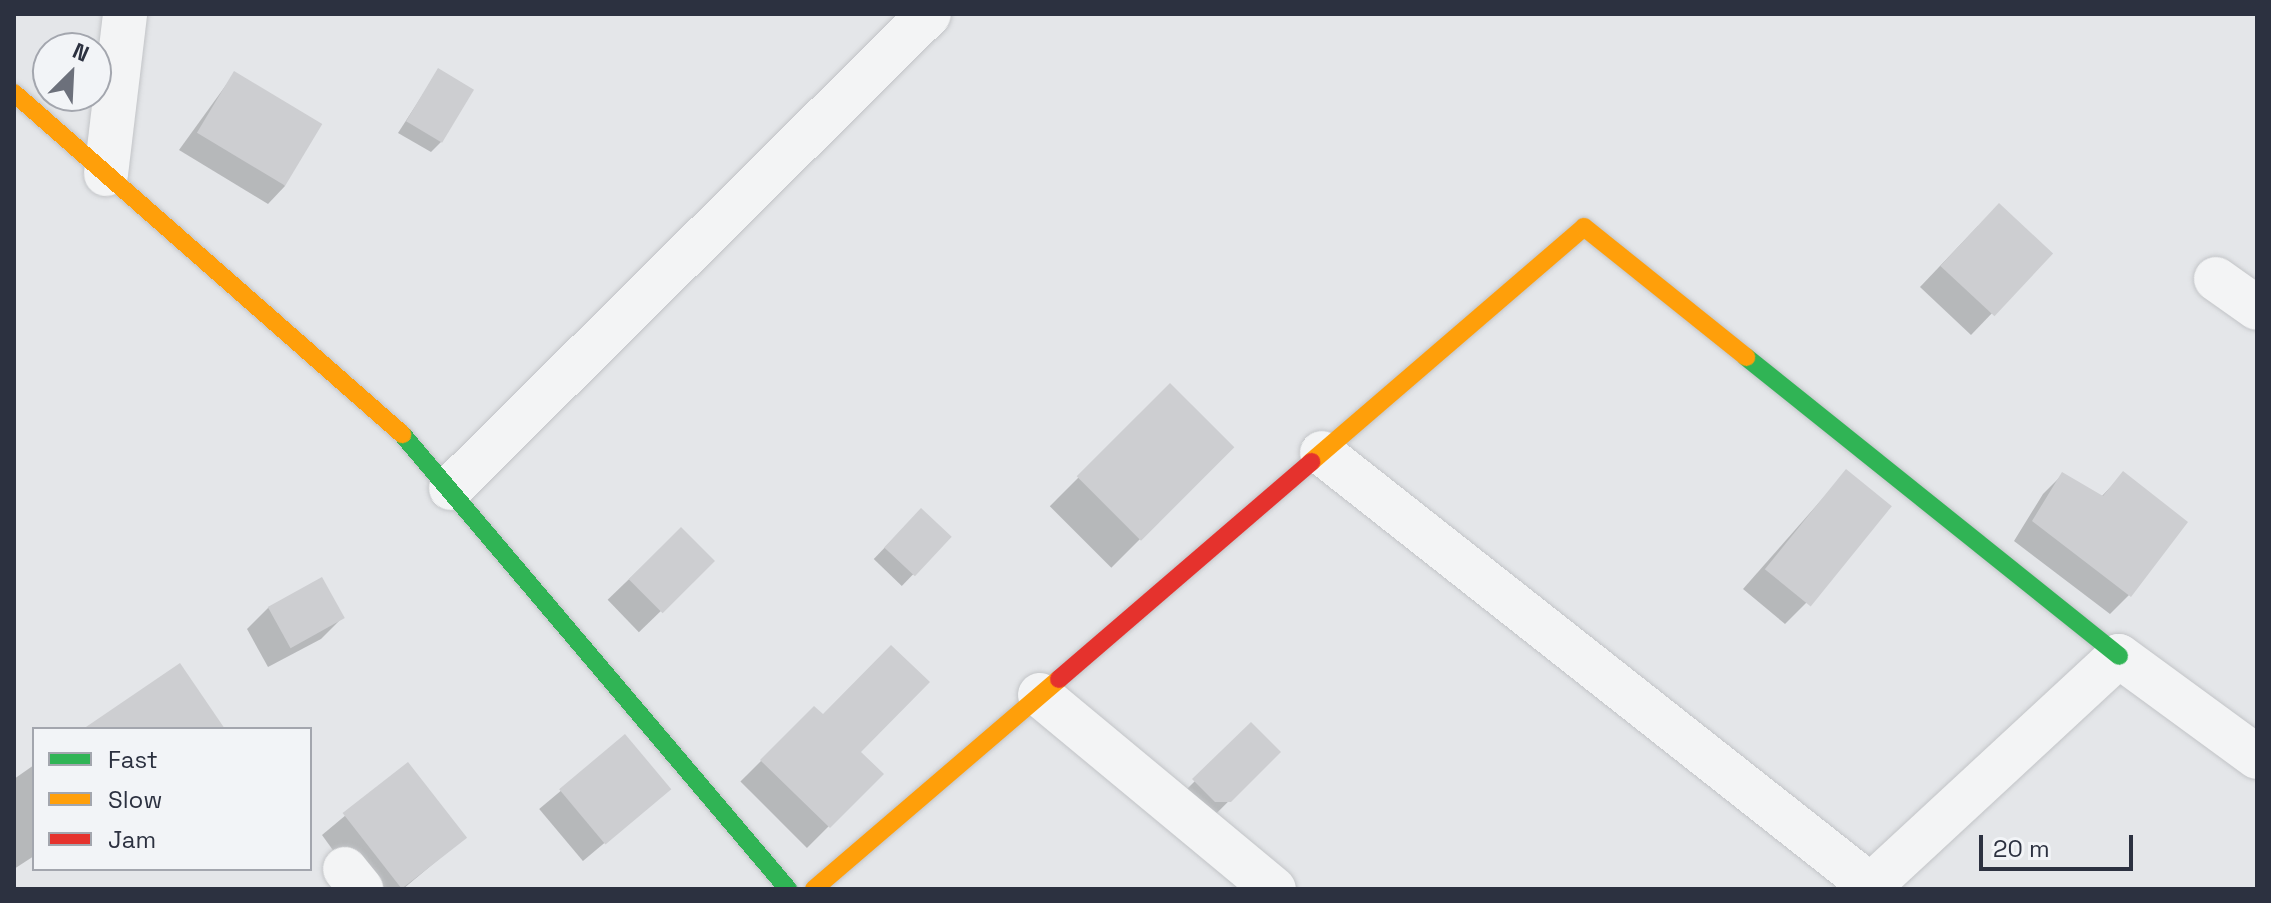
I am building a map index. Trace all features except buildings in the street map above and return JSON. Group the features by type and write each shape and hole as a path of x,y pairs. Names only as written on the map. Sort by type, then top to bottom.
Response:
{"street":[{"path":"106,174 125,14"},
{"path":"451,488 929,14"},
{"path":"14,93 418,448 788,889"},
{"path":"814,889 1584,227 2119,656 2257,757"},
{"path":"2216,279 2257,308"},
{"path":"1322,453 1871,888 2119,656"},
{"path":"1040,695 1274,889"}],"traffic: fast":[{"path":"1746,357 2119,656"},
{"path":"402,434 788,889"}],"traffic: slow":[{"path":"14,93 402,434"},
{"path":"1311,462 1584,227 1746,357"},
{"path":"814,889 1059,679"}],"traffic: jam":[{"path":"1059,679 1311,462"}]}
